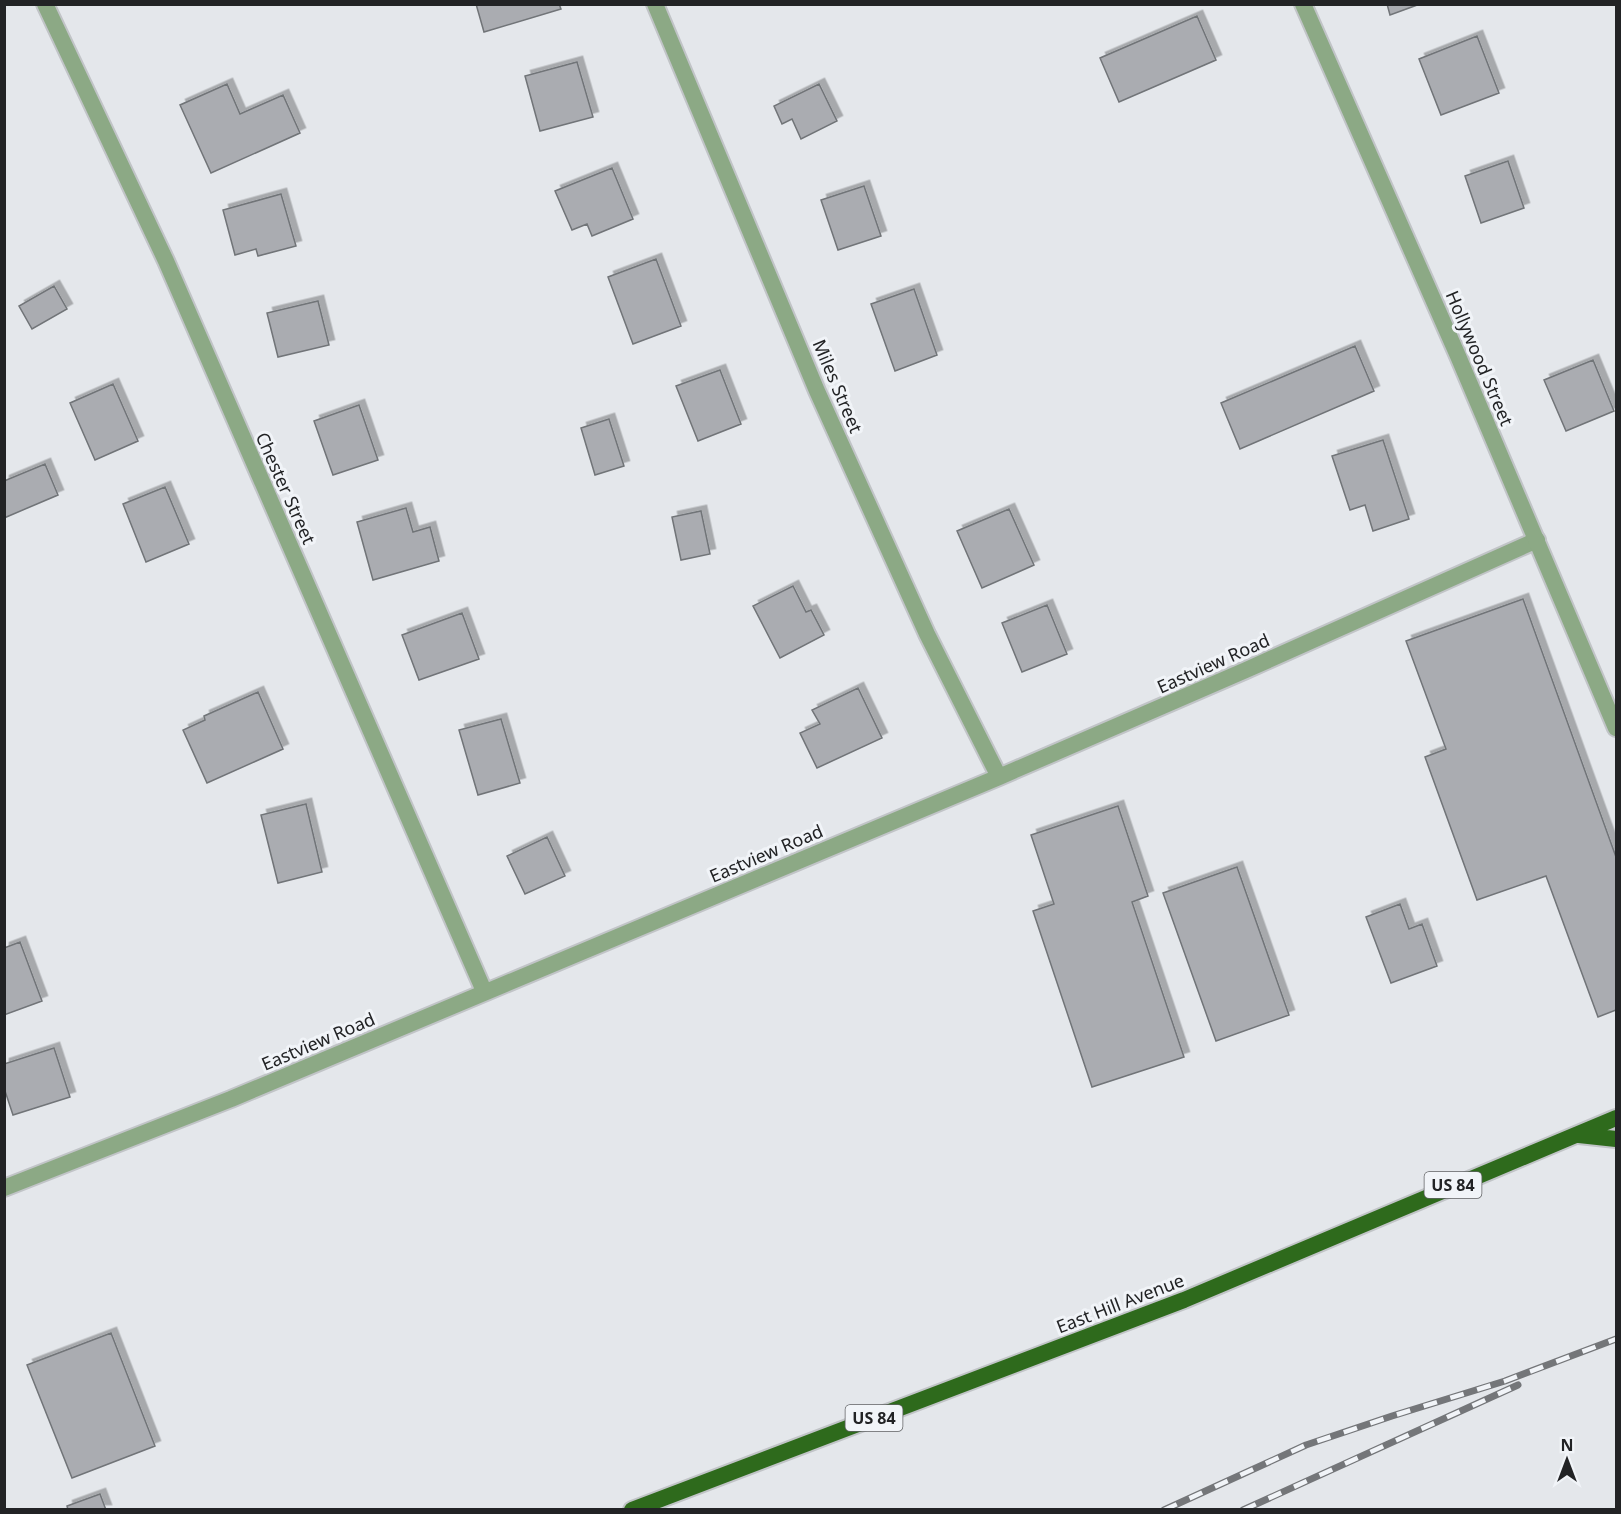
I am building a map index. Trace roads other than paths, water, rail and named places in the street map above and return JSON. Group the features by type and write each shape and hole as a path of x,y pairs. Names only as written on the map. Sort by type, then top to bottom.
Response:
{"highway":[{"name":"East Hill Avenue","path":"632,1509 1184,1300 1617,1118"},
{"path":"1575,1135 1617,1139"}],"street":[{"name":"Chester Street","path":"45,4 166,261 484,991"},
{"name":"Miles Street","path":"655,4 817,391 927,634 999,777"},
{"name":"Hollywood Street","path":"1304,4 1617,728"},
{"name":"Eastview Road","path":"4,1188 231,1099 999,777 1537,540"}],"railway":[{"path":"1164,1510 1306,1445 1505,1381 1616,1339"},
{"path":"1243,1510 1518,1385"}]}
